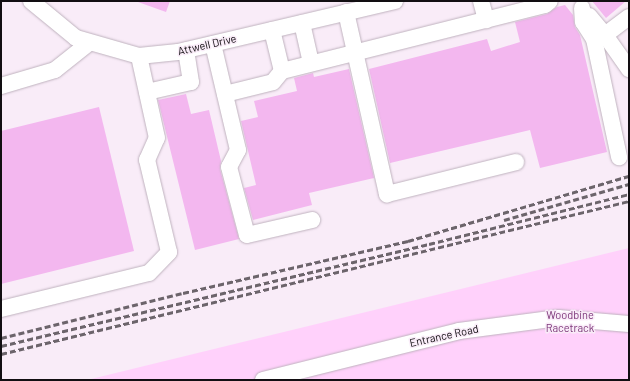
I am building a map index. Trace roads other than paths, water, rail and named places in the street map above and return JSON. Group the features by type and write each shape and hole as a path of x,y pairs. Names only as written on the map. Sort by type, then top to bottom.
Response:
{"street":[{"name":"Attwell Drive","path":"31,1 76,38 89,43 139,56 186,50 395,1"},
{"path":"481,1 486,20"},
{"path":"224,94 273,82 282,71 544,5 550,1"},
{"path":"579,5 606,35 629,69"},
{"path":"579,5 583,22 594,39 619,158"},
{"path":"346,12 357,52 387,194 516,162"},
{"path":"606,35 629,17"},
{"path":"302,23 311,63"},
{"path":"272,30 282,71"},
{"path":"1,86 55,70 89,43"},
{"path":"213,44 238,150 229,167 247,235 312,220"},
{"path":"147,92 191,82 186,50"},
{"path":"1,309 149,274 169,252 147,160 157,138 139,56"},
{"name":"Entrance Road","path":"263,380 459,331 558,318 629,324"}],"railway":[{"path":"1,338 183,293 408,241 629,176"},
{"path":"504,220 629,184"},
{"path":"1,346 429,244 629,194"},
{"path":"1,354 629,201"}],"park label":[{"name":"Woodbine Racetrack","path":"570,322"}]}
